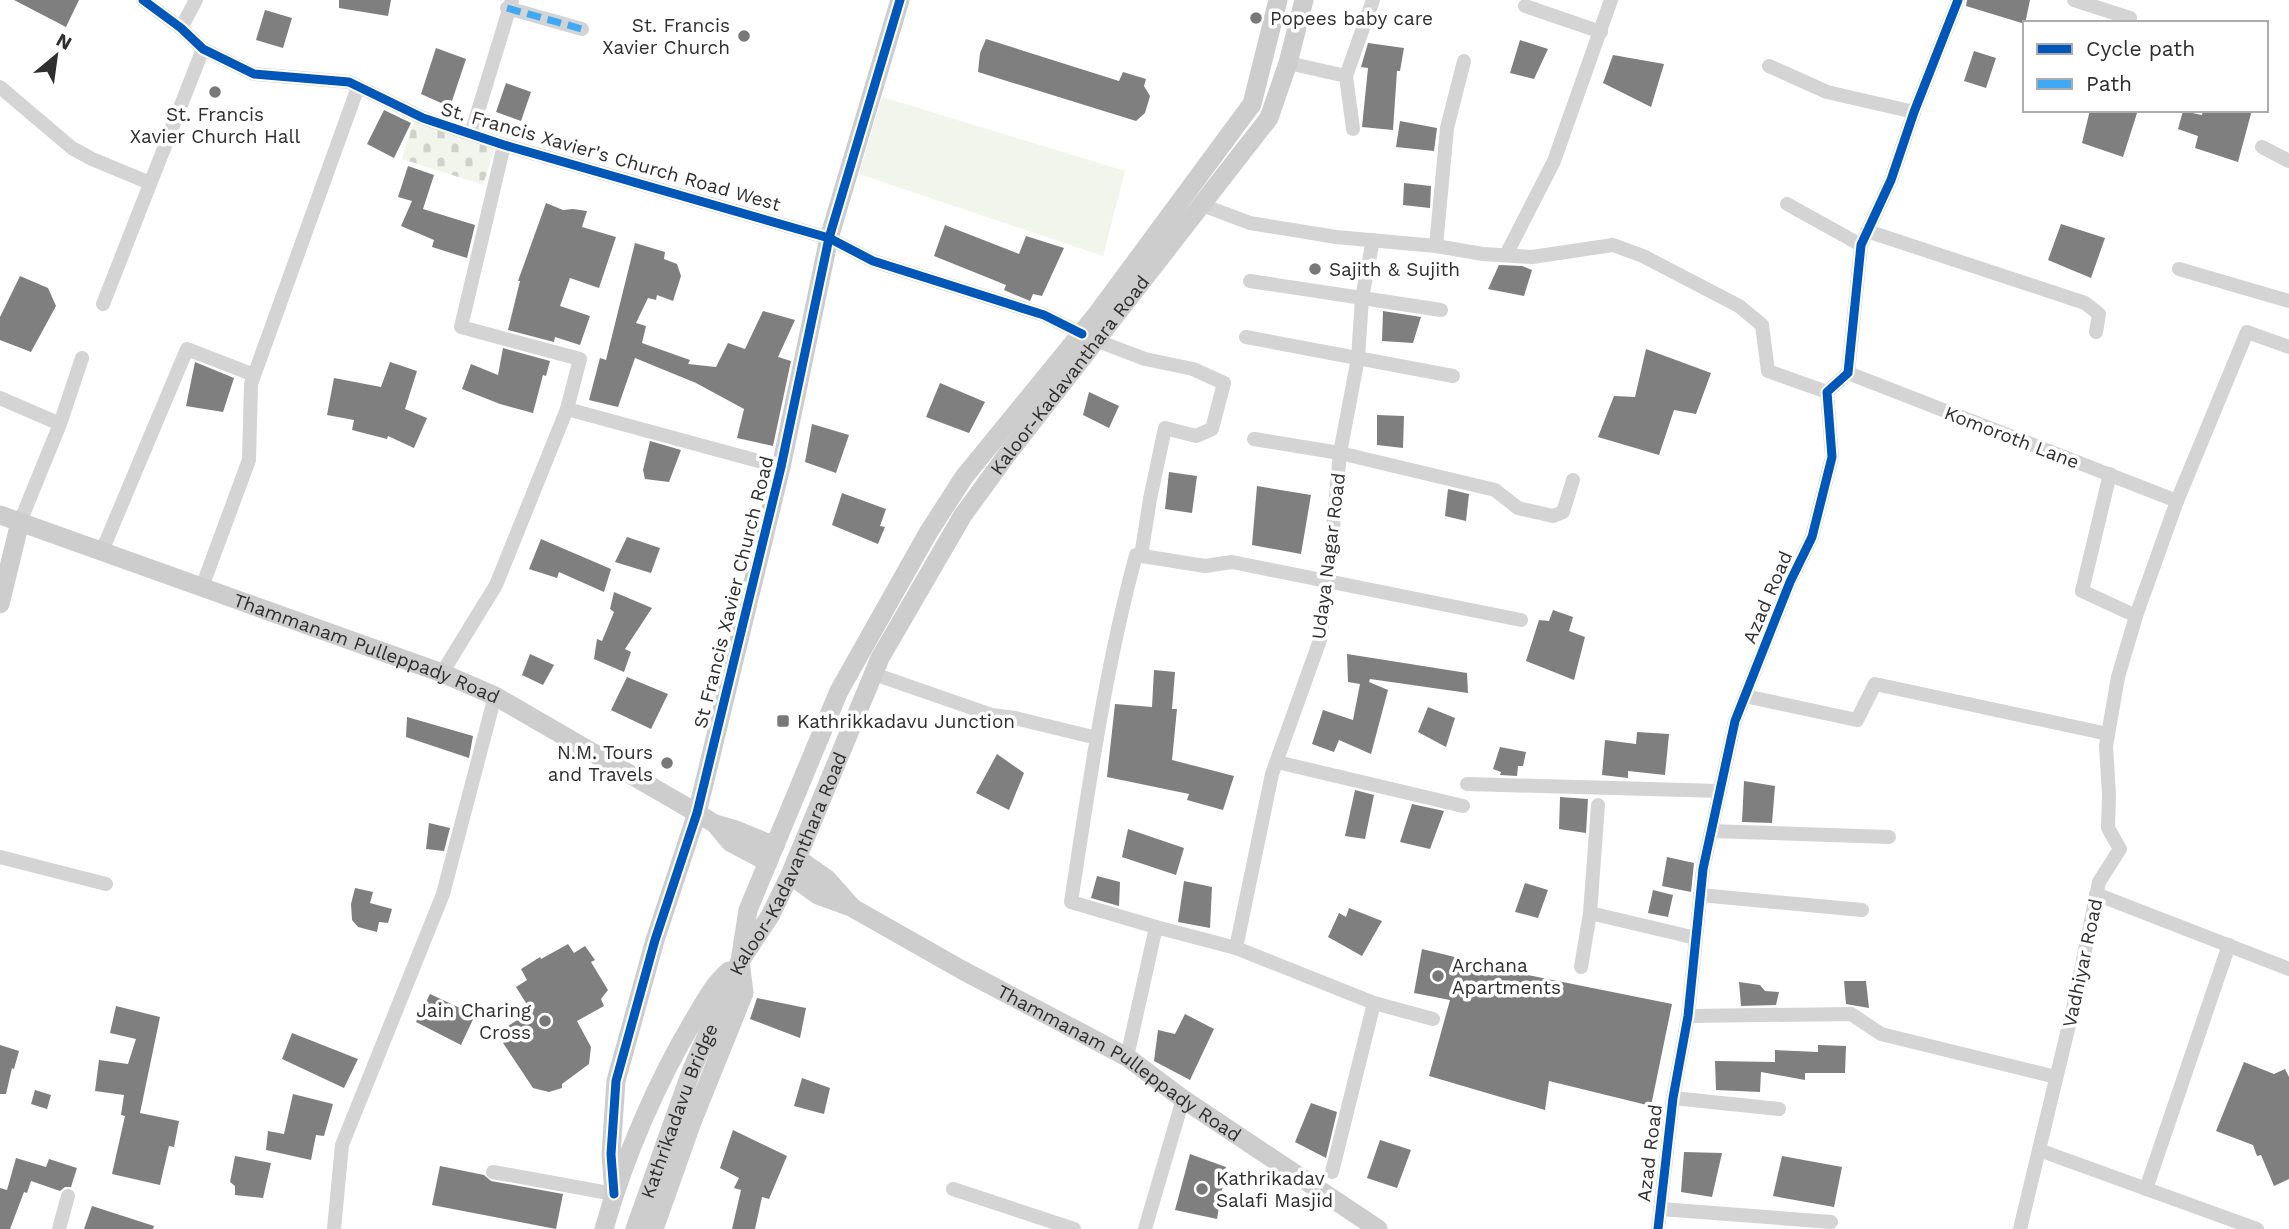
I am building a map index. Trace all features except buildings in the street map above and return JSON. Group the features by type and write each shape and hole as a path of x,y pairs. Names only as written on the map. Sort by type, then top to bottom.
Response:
{"main road":[{"name":"St Francis Xavier Church Road","path":"614,1194 611,1154 616,1082 655,940 697,813 782,467 829,238 900,0"},
{"name":"Kaloor-Kadavanthara Road","path":"740,961 770,916 794,867 880,658 963,515 1182,199 1252,104 1278,0"},
{"name":"Kaloor-Kadavanthara Road","path":"740,961 748,910 839,691 929,533 964,477 1202,205 1269,118 1288,62 1304,0"},
{"path":"1182,199 1202,205"},
{"name":"Thammanam Pulleppady Road","path":"0,514 442,673 495,696 715,824 736,830 771,854"},
{"path":"0,604 20,522"},
{"name":"Thammanam Pulleppady Road","path":"794,867 827,879 851,907 962,970 1127,1057 1183,1099 1378,1229"},
{"path":"604,1229 614,1194 677,1048 717,981 740,961"},
{"path":"654,1229 692,1122 744,993 740,961"},
{"name":"Kathrikadavu Bridge","path":"635,1229 692,1069 740,961"}],"street":[{"name":"St. Francis Xavier's Church Road West","path":"143,0 181,28 203,49 254,74 349,82 422,118 504,145 829,238 873,261 1044,316 1145,359 1193,369 1224,383 1212,429 1196,436 1165,428 1141,555"},
{"path":"181,28 196,0"},
{"path":"1353,129 1346,76 1373,0"},
{"path":"1506,256 1554,161 1611,0"},
{"path":"1202,205 1250,223 1506,256 1532,257 1612,245 1643,256 1740,306 1762,325 1768,371 1827,392 1848,373 1864,238 1891,180 1914,112 1958,0"},
{"path":"2074,0 2129,20"},
{"path":"471,134 509,4 582,29"},
{"path":"1525,6 1601,32"},
{"path":"103,304 203,49"},
{"path":"1436,246 1447,128 1464,61"},
{"path":"1288,62 1346,76"},
{"path":"1769,66 1827,92 1914,112"},
{"path":"0,87 72,148 150,183"},
{"path":"202,587 249,460 251,384 358,87"},
{"path":"442,673 496,585 567,409 580,359 461,327 504,145"},
{"path":"2262,147 2289,160"},
{"path":"1787,204 1864,238 2085,303 2099,314 2096,332"},
{"name":"Udaya Nagar Road","path":"1236,948 1276,762 1320,640 1340,453 1358,358 1362,298 1373,240"},
{"path":"2179,268 2289,301"},
{"path":"1250,281 1441,310"},
{"name":"Vadhiyar Road","path":"2020,1229 2074,1004 2099,882 2120,849 2108,828 2106,746 2118,677 2136,616 2177,501 2247,332 2289,347"},
{"path":"1246,337 1453,376"},
{"path":"102,551 187,349 254,375"},
{"path":"20,522 60,424 82,358"},
{"name":"Komoroth Lane","path":"1848,373 2177,501"},
{"name":"Azad Road","path":"1658,1229 1673,1098 1688,1016 1700,895 1720,791 1735,720 1790,582 1812,537 1832,457 1827,392"},
{"path":"0,398 60,424"},
{"path":"567,409 782,467"},
{"path":"1254,439 1340,453 1495,489 1518,508 1553,516 1563,512 1573,480"},
{"path":"2110,474 2082,591 2136,616"},
{"path":"1433,1019 1374,1003 1236,948 1156,928 1071,902 1119,615 1136,555 1141,555 1205,566 1232,562 1521,621"},
{"path":"874,674 992,715 1016,718 1097,738"},
{"path":"1745,696 1857,720 1875,684 2108,734"},
{"path":"334,1229 342,1145 443,894 495,696"},
{"path":"1276,762 1463,806"},
{"path":"1467,784 1720,791"},
{"path":"1580,967 1590,913 1598,805"},
{"path":"1712,831 1889,837"},
{"path":"0,857 106,884"},
{"path":"2096,894 2289,969"},
{"path":"1700,895 1862,910"},
{"path":"1590,913 1696,939"},
{"path":"1127,1057 1156,928"},
{"path":"2146,1189 2229,945"},
{"path":"1332,1172 1374,1003"},
{"path":"1688,1016 1852,1014 1881,1034 2056,1077"},
{"path":"1673,1098 1779,1109"},
{"path":"1145,1229 1183,1099"},
{"path":"2039,1150 2257,1229"},
{"path":"493,1172 614,1194"},
{"path":"953,1189 1074,1229"},
{"path":"59,1229 68,1196"},
{"path":"1661,1209 1831,1222"}],"green space":[{"path":"882,97 1125,171 1103,256 859,174"},
{"path":"414,121 495,147 483,185 402,159"}],"marked path":[{"path":"507,8 582,29"}],"cycle path":[{"path":"143,0 181,28 203,49 254,74 349,82 423,118 504,145 829,238 873,261 1044,315 1082,334"},
{"path":"614,1194 611,1154 616,1081 655,940 697,813 781,467 829,238 900,0"},
{"path":"1658,1229 1673,1098 1688,1016 1703,869 1735,721 1790,582 1812,537 1832,457 1827,392 1848,373 1861,245 1891,180 1914,112 1958,0"}],"place":[{"name":"Popees baby care","path":"1256,18"},
{"name":"St. Francis Xavier Church","path":"744,36"},
{"name":"St. Francis Xavier Church Hall","path":"215,92"},
{"name":"Sajith & Sujith","path":"1315,269"},
{"name":"Kathrikkadavu Junction","path":"783,721"},
{"name":"N.M. Tours and Travels","path":"667,763"},
{"name":"Archana Apartments","path":"1438,976"},
{"name":"Jain Charing Cross","path":"545,1021"},
{"name":"Kathrikadav Salafi Masjid","path":"1202,1189"}]}
